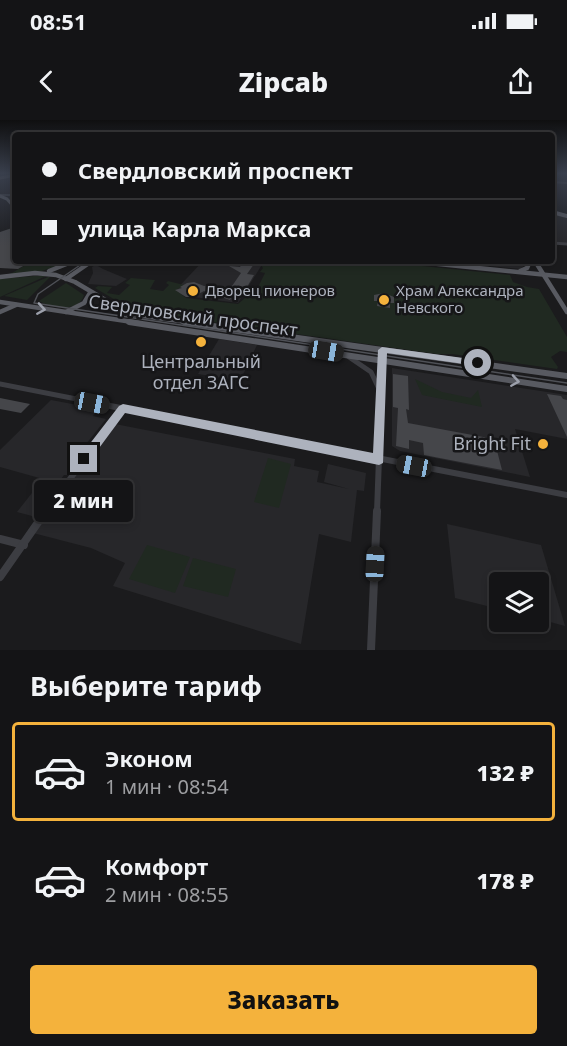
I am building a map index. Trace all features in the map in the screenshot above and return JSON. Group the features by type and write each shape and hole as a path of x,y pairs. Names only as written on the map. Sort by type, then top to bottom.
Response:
{"main road":[{"path":"4,198 12,205"},
{"path":"34,274 68,264"},
{"path":"66,279 88,264"},
{"path":"437,264 567,277"},
{"path":"512,272 525,269 528,264"},
{"path":"539,264 567,312"},
{"name":"Свердловский проспект","path":"0,277 51,274 66,279 118,310 129,314 567,376"},
{"path":"546,275 567,303"},
{"name":"Свердловский проспект","path":"64,313 84,303 90,293"},
{"name":"Свердловский проспект","path":"0,302 565,389"},
{"path":"0,312 18,305"},
{"path":"382,350 382,360"}],"street":[{"path":"342,354 363,364 371,372 380,392"},
{"path":"371,650 382,360"},
{"path":"0,384 567,495"},
{"path":"0,578 24,545 35,525 123,408"},
{"path":"0,539 24,545"}],"shaded area":[{"path":"555,214 567,218 567,243 555,242"},
{"path":"27,264 62,264 42,271 5,275"},
{"path":"200,264 262,264 238,303 172,294"},
{"path":"260,264 403,264 510,275 513,282 539,289 567,337 567,352 560,351 551,357 557,369 452,354 437,354 134,311 95,288 98,286 112,287 107,293 119,295 130,285 125,283 131,278 155,280 150,289 163,291 169,285 166,283 168,281 184,285 176,290 186,298 238,304 258,287 265,273 260,272 263,268"},
{"path":"469,264 525,264 520,269"},
{"path":"96,265 127,279 116,286 88,284 93,273 92,267"},
{"path":"46,276 0,297 0,279"},
{"path":"50,277 27,300 4,296"},
{"path":"66,283 84,295 77,305 58,307 39,301"},
{"path":"219,339 257,345 240,381 198,374"},
{"path":"392,368 567,395 567,439 515,429 530,477 400,451 392,446"},
{"path":"415,379 442,392 471,398 478,390 482,407 422,395"},
{"path":"51,400 99,409 93,416 106,419 86,444 90,446 68,475 64,475 32,516 17,512 43,479 0,467 0,450"},
{"path":"115,424 295,459 294,466 319,471 317,482 349,489 324,482 328,464 366,473 364,491 357,490 351,542 319,534 301,644 113,586 125,563 91,548 33,533"},
{"path":"268,458 291,464 279,508 254,502"},
{"path":"96,482 107,485 89,513 80,505"},
{"path":"447,524 541,545 549,572 489,572 489,606 455,598"},
{"path":"147,545 190,557 175,593 129,579"},
{"path":"193,558 236,569 228,597 183,586"},
{"path":"549,572 565,626 549,622"}],"building":[{"path":"12,228 12,264 27,264 18,269 0,268 0,232"},
{"path":"242,264 254,264 247,274 254,275 247,287 239,286 230,300 204,291 193,297 186,297 175,290 194,282 204,286 210,285 206,289 232,286 241,273 229,266 240,267"},
{"name":"Храм Александра Невского","path":"384,293 394,297 394,303 390,303 390,308 377,306 378,301 374,301 374,295"},
{"path":"393,374 408,376 409,410 406,409 408,423 494,439 502,470 424,455 423,443 409,440 409,449 396,446 398,408 393,407"},
{"path":"547,394 561,396 567,400 567,437"},
{"path":"0,398 30,404 21,413 0,409"}],"tram line":[{"path":"82,264 38,294 34,303 567,383"}],"place":[{"name":"Дворец пионеров","path":"193,291"},
{"name":"Храм Александра Невского","path":"384,300"},
{"name":"Центральный отдел ЗАГС","path":"201,342"},
{"name":"Bright Fit","path":"543,444"}],"route":[{"path":"84,459 123,408 379,460 382,350 478,363"}]}
